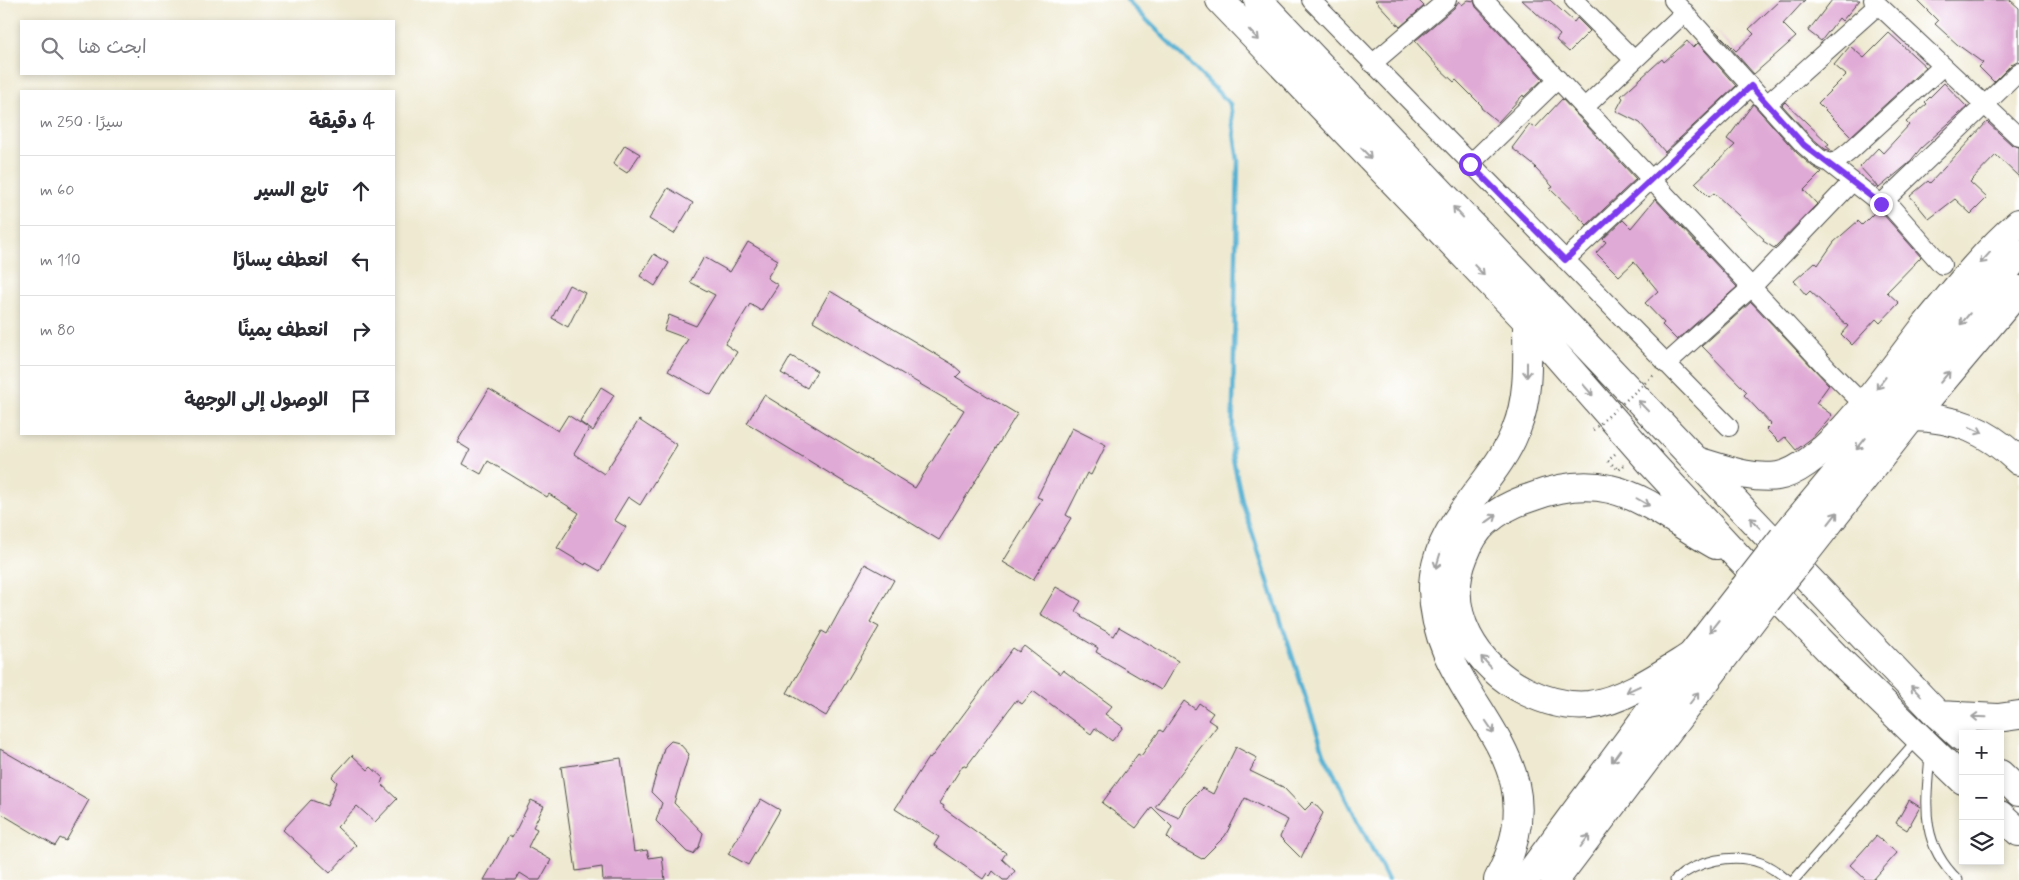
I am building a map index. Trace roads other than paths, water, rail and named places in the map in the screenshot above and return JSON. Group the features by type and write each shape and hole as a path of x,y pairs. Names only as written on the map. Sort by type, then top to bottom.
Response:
{"main road":[{"path":"1220,0 1528,321 1653,465 1740,559 1959,776"},
{"path":"1258,0 1697,462 1959,734"},
{"path":"1697,462 1762,477 1779,476 1812,460 1825,449 1857,413 1952,294 1997,244 2019,223"},
{"path":"1555,880 1755,595 2019,254"},
{"path":"1793,547 1912,417 2019,290"},
{"path":"1498,880 1513,848 1517,830 1518,811 1513,773 1498,739 1450,660 1441,637 1433,588 1437,564 1445,540 1502,459 1516,430 1523,407 1527,378 1528,321"},
{"path":"1912,417 1934,418 1966,425 1984,433 2004,447 2019,461"},
{"path":"1690,656 1636,688 1590,705 1563,704 1539,698 1517,687 1495,672 1476,651 1463,628 1456,601 1458,569 1470,541 1486,522 1514,503 1544,492 1566,488 1597,487 1618,491 1639,500 1740,559"},
{"path":"1525,880 1690,656 1755,595"},
{"path":"1938,714 1998,718 2019,715"},
{"path":"2001,775 2019,792"},
{"path":"2004,819 2019,832"}],"street":[{"path":"1311,0 1565,260 1661,369 1728,427"},
{"path":"1372,64 1447,0"},
{"path":"1484,0 1859,400"},
{"path":"1574,0 1634,60"},
{"path":"1767,104 1876,2 2019,138"},
{"path":"1584,108 1634,60 1679,6 1804,145 1881,204 2019,72"},
{"path":"1828,163 1837,161 1850,151 1943,66"},
{"path":"1470,164 1558,79"},
{"path":"1565,260 1751,86"},
{"path":"1661,369 1752,287 1852,182"},
{"path":"1886,200 1942,265"}],"lane":[{"path":"1794,880 1925,744"},
{"path":"1925,744 1926,803 1929,833 1941,861 1958,880"},
{"path":"1675,880 1682,873 1705,863 1727,858 1744,858 1760,862 1772,868 1787,880"}],"waterway":[{"path":"1127,0 1230,104 1238,161 1232,454 1242,501 1324,754 1388,880"}]}
